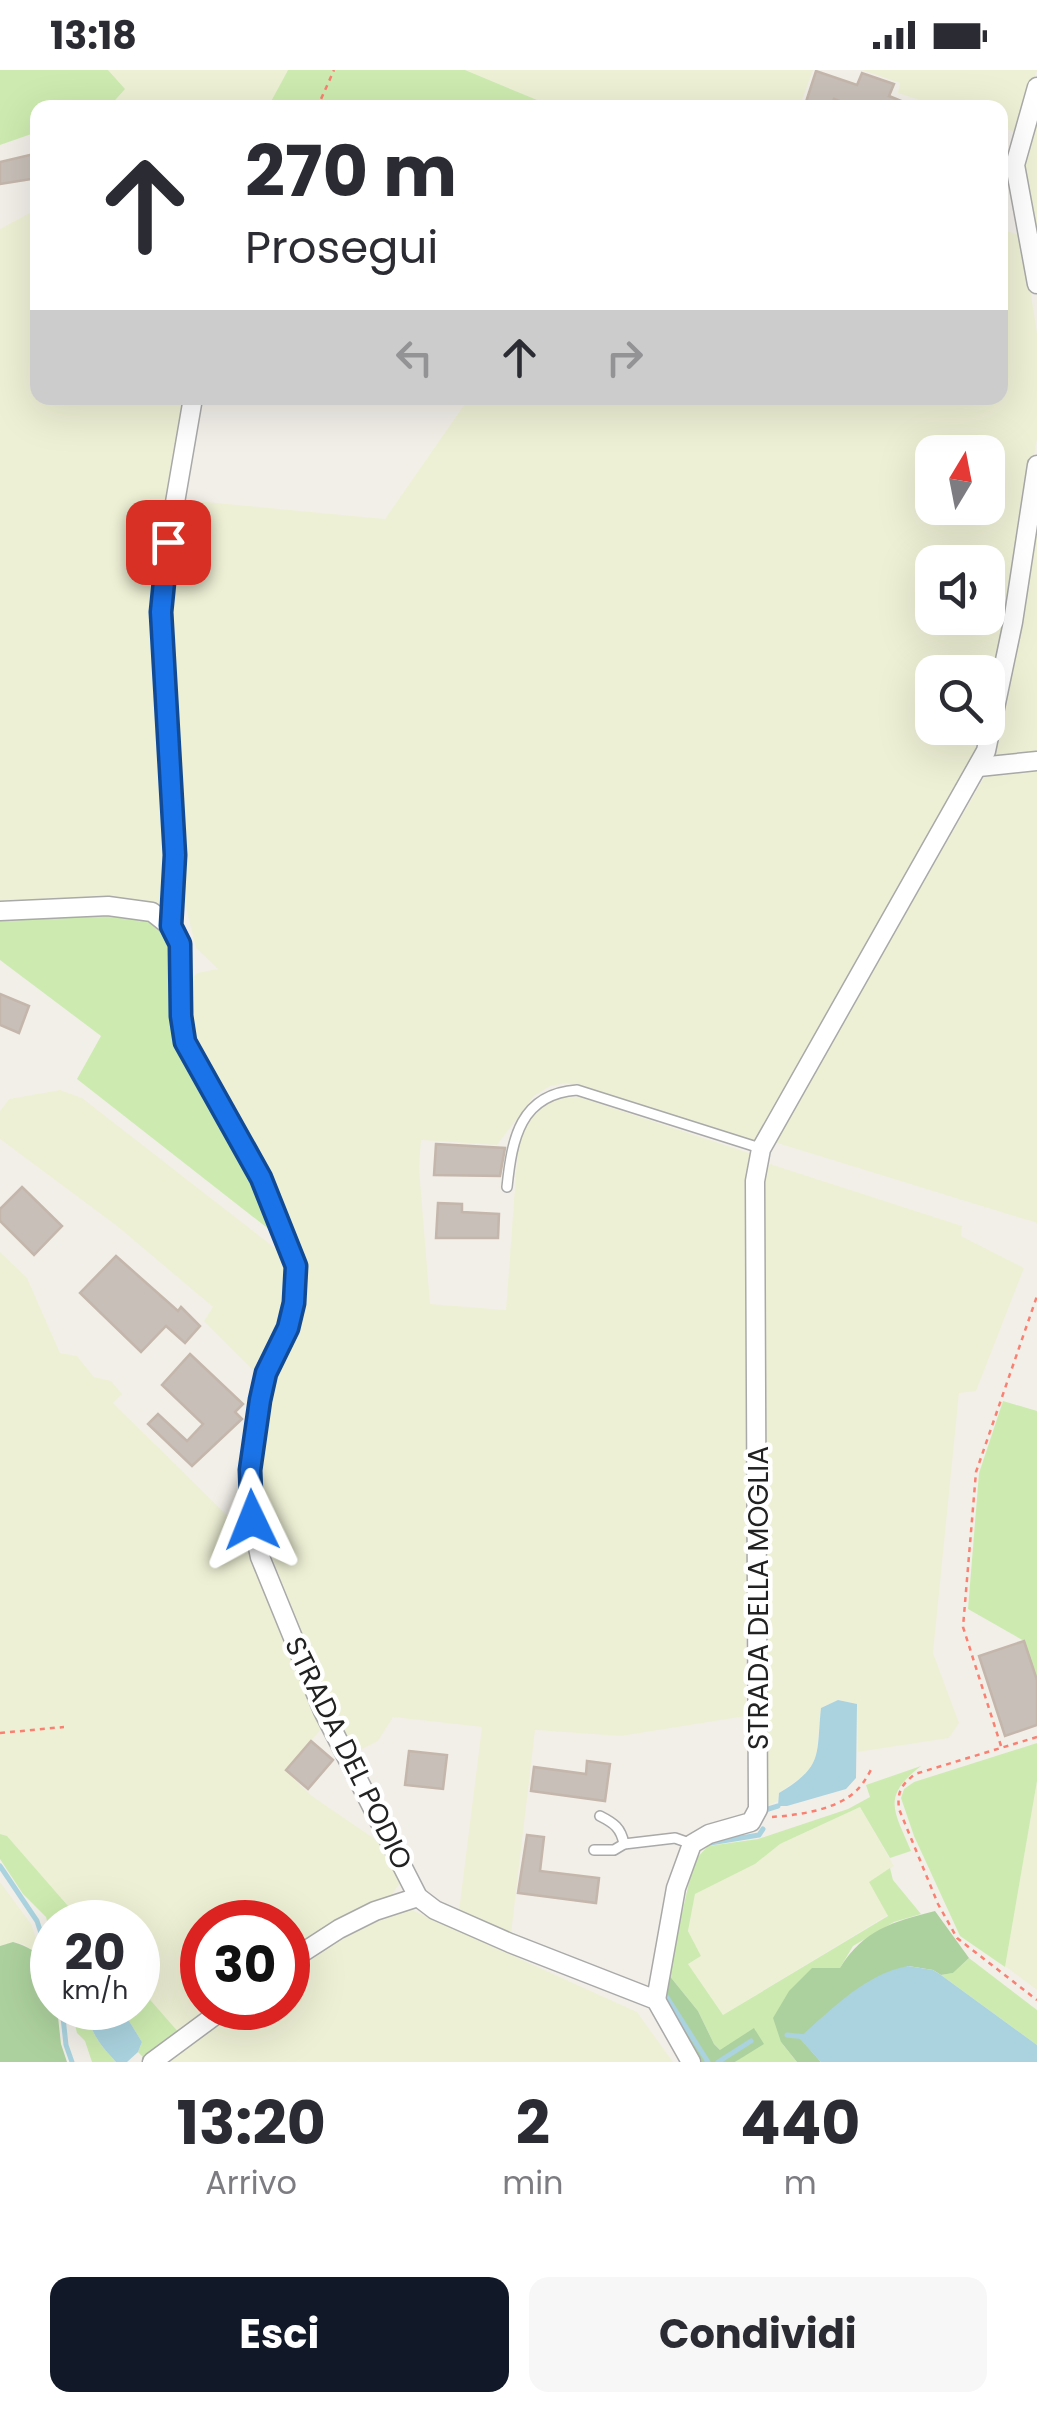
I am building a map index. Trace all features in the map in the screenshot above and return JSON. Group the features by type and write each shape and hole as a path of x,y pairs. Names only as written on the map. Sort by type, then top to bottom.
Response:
{"street":[{"path":"1037,87 1015,165 1037,284"},
{"name":"STRADA DEL PODIO","path":"192,405 162,578 161,612 175,855 171,926 180,944 181,1016 185,1042 261,1178 296,1266 288,1328 266,1373 254,1435 250,1470 252,1520 260,1557 322,1711 418,1897 434,1910 480,1930 656,2000"},
{"name":"STRADA DELLA MOGLIA","path":"751,1822 758,1808 756,1181 761,1149 986,751 1037,465"},
{"path":"979,768 995,763 1037,762"},
{"path":"0,911 108,906 152,912 171,926"},
{"path":"691,2062 656,2000 676,1888 692,1844 708,1834 751,1822"},
{"name":"STRADA DEL PODIO","path":"310,1949 375,1910 418,1897"},
{"path":"152,2062 195,2030"}],"lane":[{"path":"507,1187 516,1132 539,1101 557,1092 578,1090 761,1149"},
{"path":"600,1816 614,1823 624,1844"},
{"path":"594,1850 675,1838 692,1844"}],"path":[{"path":"321,100 334,70"},
{"path":"1001,1746 963,1627 976,1472 1037,1296"},
{"path":"0,1733 64,1728"},
{"path":"1037,1736 915,1774 902,1784 898,1796 899,1809 938,1904 957,1938 1037,2000"},
{"path":"751,1822 802,1815 837,1802 857,1791 872,1768"}],"green space":[{"path":"0,70 108,70 125,89 115,100 30,100 30,134 0,145"},
{"path":"108,70 288,70 272,100 115,100 125,89"},
{"path":"288,70 465,70 537,100 272,100"},
{"path":"465,70 813,70 802,100 537,100"},
{"path":"862,70 1037,70 1015,132 1008,130 1008,100 920,100 898,93 900,83"},
{"path":"1037,115 1037,238 1023,166"},
{"path":"30,213 30,405 188,405 169,505 169,896 161,906 120,901 0,904 0,229"},
{"path":"1008,232 1022,236 1037,333 1037,439 1005,617 1005,545 915,545 915,635 1002,635 998,655 915,655 915,745 979,745 972,767 758,1143 567,1083 550,1086 534,1096 497,1145 421,1140 419,1168 430,1304 506,1310 519,1133 544,1105 559,1098 579,1097 752,1154 746,1716 621,1736 535,1730 511,1934 459,1911 482,1727 393,1717 378,1741 356,1752 329,1703 261,1529 259,1476 264,1422 276,1374 306,1299 306,1273 299,1245 269,1174 202,1059 189,1028 187,983 197,973 218,969 196,948 184,899 169,617 185,500 385,519 464,405 1008,405"},
{"path":"1037,514 1037,757 994,758 996,745 1005,745 1005,699"},
{"path":"1037,770 1037,1223 774,1142 986,774"},
{"path":"133,913 161,923 171,936 173,1005 259,1180 275,1234 77,1079 101,1036 0,960 0,917"},
{"path":"60,1090 82,1098 289,1259 289,1304 261,1378 204,1321 213,1307 117,1226 0,1139 0,1111 9,1099"},
{"path":"770,1164 962,1226 961,1236 1024,1268 976,1391 959,1393 933,1653 959,1723 949,1738 858,1752 857,1704 838,1700 821,1708 816,1761 810,1771 779,1793 778,1801 765,1807 764,1176"},
{"path":"0,1252 27,1278 60,1353 77,1356 94,1377 111,1381 122,1394 113,1403 247,1535 325,1725 285,1770 312,1796 382,1844 401,1881 388,1901 310,1944 310,1900 180,1900 180,2030 185,2030 180,2034 160,2011 160,1900 63,1900 7,1836 0,1834"},
{"path":"1003,1401 1037,1411 1037,1680 1024,1641 968,1609 979,1473"},
{"path":"1037,1743 1037,1781 1005,1967 960,1936 901,1798 904,1789 914,1782"},
{"path":"921,1766 896,1796 896,1814 911,1851 890,1858 860,1807 780,1844 755,1864 695,1894 688,1931 701,1956 688,1964 723,2015 888,1916 869,1882 890,1868 893,1880 921,1914 894,1922 853,1946 781,2042 797,2062 735,2062 760,2044 755,2029 721,2051 698,2011 668,1974 694,1861 708,1846 758,1839 848,1809 870,1797 866,1785"},
{"path":"1037,1781 1037,1990 1005,1966"},
{"path":"860,1807 894,1866 870,1882 888,1915 723,2015 688,1964 701,1956 688,1931 695,1894 755,1864 780,1844"},
{"path":"0,1834 7,1836 63,1900 30,1901 0,1859"},
{"path":"0,1882 30,1923 30,1950 14,1942 0,1946"},
{"path":"412,1910 637,2012 673,2062 160,2062 203,2030 310,2030 310,1955 387,1913"},
{"path":"935,1911 969,1958 953,1973 941,1975 908,1966 800,2038 821,2062 797,2062 781,2042 773,2018 789,1991 812,1968 840,1968 859,1944 881,1929"},
{"path":"13,1942 30,1949 30,2030 59,2030 67,2062 0,2062 0,1946"},
{"path":"969,1958 1037,2010 1037,2045 941,1975 953,1973"},
{"path":"668,1974 698,2011 720,2050 754,2028 764,2044 735,2062 696,2062 663,2003"},
{"path":"160,2011 180,2034 145,2059 138,2052 142,2042 135,2030 160,2030"},
{"path":"76,2030 93,2030 116,2062 92,2062 85,2041"}],"water":[{"path":"838,1700 857,1704 856,1778 846,1789 778,1806 779,1793 804,1775 815,1758 821,1708"},
{"path":"908,1966 933,1970 1037,2045 1037,2062 821,2062 799,2038 863,1985"},
{"path":"93,2030 135,2030 142,2042 127,2062 116,2062"}],"building":[{"path":"816,71 857,85 862,73 894,84 889,96 899,100 834,99 807,100"},
{"path":"30,155 30,179 0,184 0,162"},
{"path":"0,994 29,1006 19,1033 0,1025"},
{"path":"436,1144 505,1148 500,1176 434,1175"},
{"path":"22,1187 62,1226 34,1255 0,1221 0,1209"},
{"path":"438,1203 462,1204 462,1212 499,1214 498,1238 436,1238"},
{"path":"116,1256 200,1326 185,1343 166,1326 141,1352 80,1293"},
{"path":"190,1354 243,1404 235,1412 242,1419 192,1466 148,1424 158,1414 187,1441 203,1424 162,1385"},
{"path":"1024,1641 1037,1680 1037,1725 1005,1736 979,1656"},
{"path":"311,1741 333,1760 308,1789 286,1770"},
{"path":"409,1751 447,1755 443,1789 405,1785"},
{"path":"587,1761 610,1764 605,1801 531,1791 534,1767 586,1774"},
{"path":"527,1835 544,1837 540,1871 599,1878 596,1903 518,1893"}],"waterway":[{"path":"765,1810 778,1806"},
{"path":"710,1843 759,1835 763,1829"},
{"path":"0,1866 30,1911"},
{"path":"663,1991 708,2062"},
{"path":"64,2030 72,2062"},
{"path":"787,2035 806,2037"},
{"path":"718,2062 751,2041"}],"route":[{"path":"168,542 161,612 175,855 171,926 180,944 185,1042 261,1178 296,1266 288,1328 266,1373 260,1400 250,1470 252,1520"}]}
